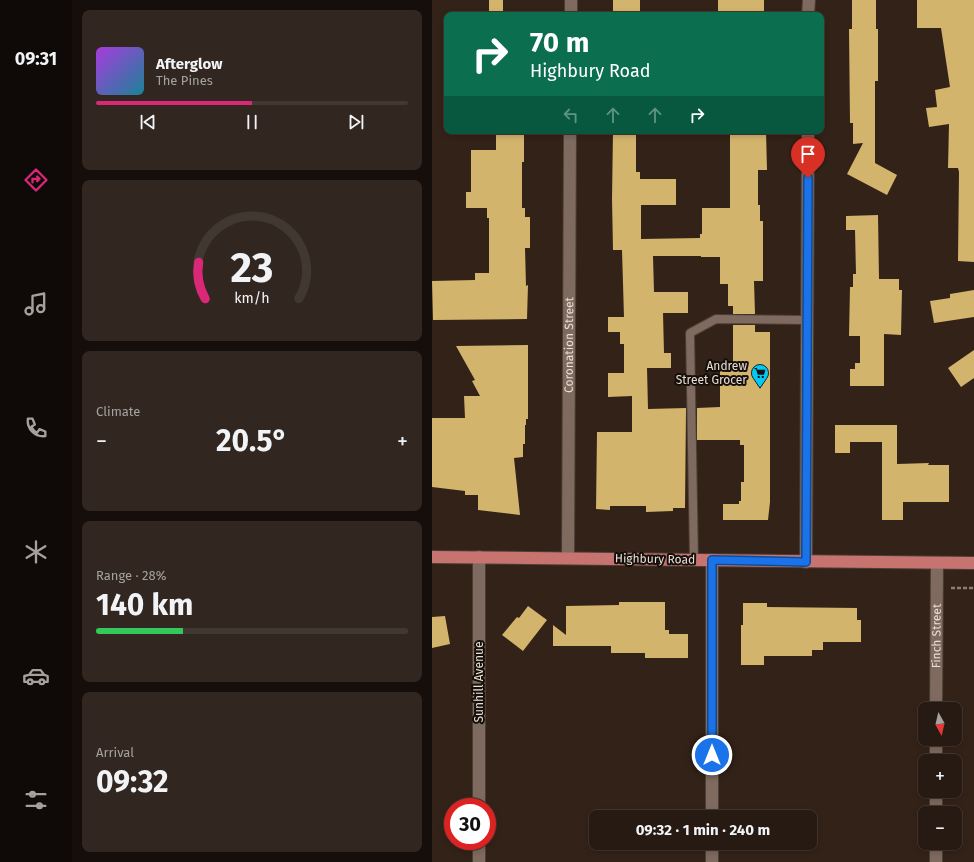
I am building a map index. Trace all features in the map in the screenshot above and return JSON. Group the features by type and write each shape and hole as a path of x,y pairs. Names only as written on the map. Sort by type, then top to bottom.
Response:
{"main road":[{"name":"Highbury Road","path":"432,557 974,563"}],"street":[{"path":"571,0 571,12"},
{"path":"808,0 808,12"},
{"name":"Coronation Street","path":"568,558 570,134"},
{"path":"806,562 808,134"},
{"name":"Sunhill Avenue","path":"479,798 480,557"},
{"path":"712,560 712,810"},
{"name":"Finch Street","path":"936,702 937,563"},
{"path":"479,850 479,862"},
{"path":"712,850 712,862"},
{"path":"936,850 936,862"}],"lane":[{"path":"694,560 690,333 716,319 807,320"}],"path":[{"path":"954,588 974,588"}],"building":[{"path":"489,0 503,0 503,12 489,12"},
{"path":"613,0 640,0 640,12 613,12"},
{"path":"718,0 764,0 764,12 718,12"},
{"path":"852,0 876,0 876,29 878,29 878,81 875,81 875,163 897,175 887,195 847,174 863,143 853,144 853,123 850,123 849,29 852,29"},
{"path":"917,0 974,0 974,262 958,261 959,172 958,168 948,168 949,124 929,127 926,108 937,107 935,90 950,87 941,28 917,28"},
{"path":"496,134 524,134 524,162 522,162 522,208 525,208 525,217 530,217 530,248 525,248 526,286 528,285 527,319 433,320 432,281 475,280 475,273 489,273 489,218 487,218 487,208 466,208 466,192 471,192 471,150 496,150"},
{"path":"613,134 636,134 636,172 640,172 640,179 676,179 676,205 641,205 641,239 700,238 700,234 702,234 702,208 730,208 730,134 766,134 767,170 758,170 758,205 760,205 760,221 763,221 763,281 754,281 755,314 733,314 733,306 728,306 728,284 720,284 720,257 653,256 654,292 688,292 688,313 663,313 664,353 671,353 671,368 647,368 648,409 686,408 685,508 673,508 673,511 646,512 646,506 610,506 610,510 596,509 597,432 632,432 632,396 608,397 608,373 624,373 624,344 620,344 620,332 608,332 608,317 624,317 622,250 613,250"},
{"path":"878,215 879,279 899,279 899,290 902,290 901,335 884,334 884,386 850,386 850,369 855,369 855,363 860,363 860,336 849,336 850,287 853,287 853,274 856,274 855,230 846,230 846,216"},
{"path":"974,290 974,317 934,323 930,301 950,298 950,294"},
{"path":"733,325 755,325 755,332 770,332 770,502 768,520 723,520 723,504 739,504 739,501 741,501 741,482 744,482 744,445 740,445 740,440 697,440 697,408 720,407 720,369 733,369"},
{"path":"528,345 528,419 526,419 525,425 525,444 523,444 523,457 514,458 520,515 478,510 478,495 465,495 465,491 432,487 432,418 465,418 464,396 480,396 472,381 475,380 456,346"},
{"path":"974,350 974,378 961,387 948,368"},
{"path":"835,425 897,425 897,464 929,463 928,465 949,465 949,502 903,502 903,520 882,520 882,442 850,442 850,453 835,453"},
{"path":"619,602 665,602 665,630 669,630 669,634 688,634 688,658 645,658 645,653 611,653 611,646 553,646 553,625 566,635 566,606 619,605"},
{"path":"743,603 767,603 767,607 857,608 857,620 861,620 861,642 823,642 823,650 812,650 812,656 764,656 764,665 741,665 741,625 743,625"},
{"path":"528,606 547,620 523,651 502,635 517,617 519,618"},
{"path":"445,616 450,644 432,648 432,617"}],"place":[{"name":"Andrew Street Grocer","path":"760,388"}],"route":[{"path":"712,755 712,560 806,562 808,178"}]}
